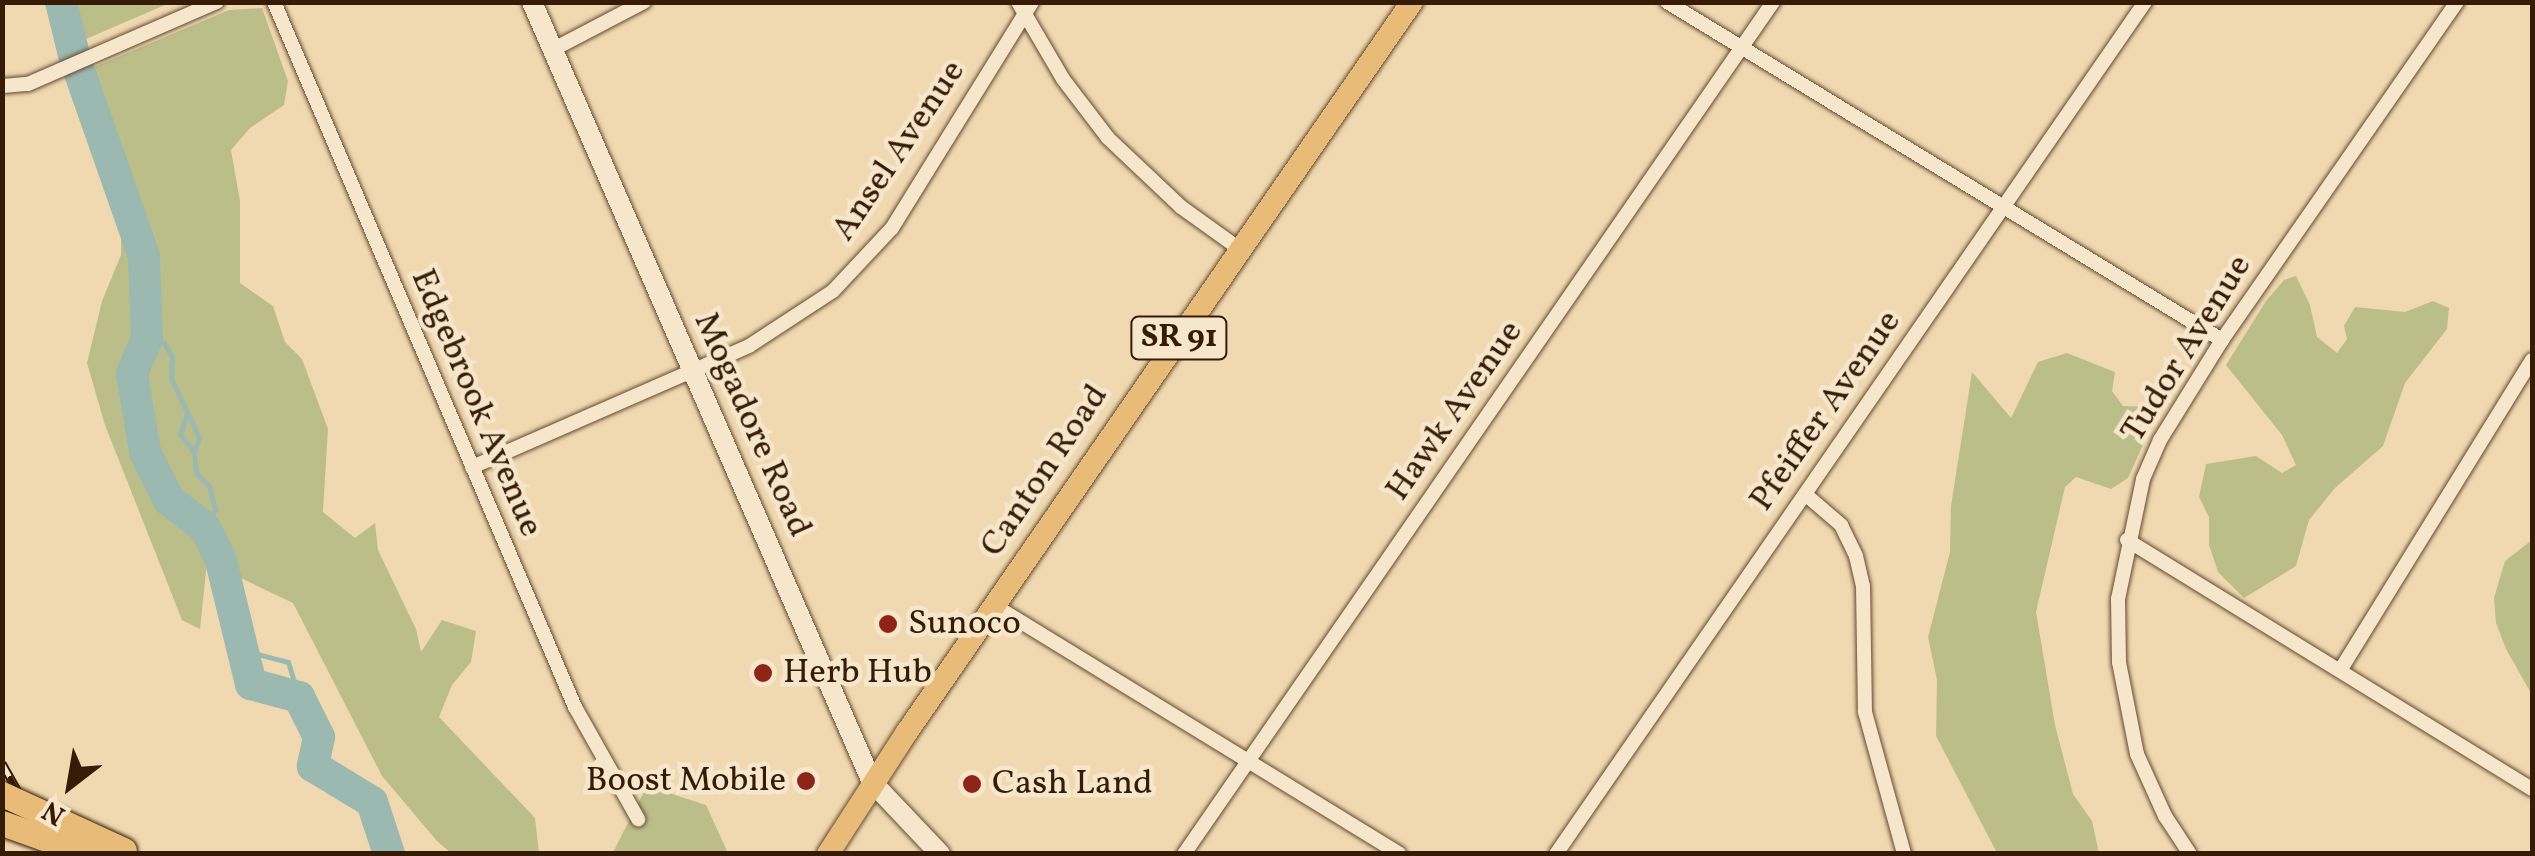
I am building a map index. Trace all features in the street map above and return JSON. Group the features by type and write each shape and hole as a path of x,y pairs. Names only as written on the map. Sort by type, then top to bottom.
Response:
{"highway":[{"path":"2,794 124,850"},
{"path":"2,824 88,854"}],"main road":[{"name":"Canton Road","path":"872,782 1412,2"},
{"name":"SR 91","path":"828,854 872,782"}],"street":[{"path":"3,87 28,84 217,2"},
{"name":"Edgebrook Avenue","path":"274,2 575,707 638,819"},
{"name":"Mogadore Road","path":"532,2 872,782 940,854"},
{"path":"552,50 644,2"},
{"path":"1668,2 2222,340"},
{"name":"Hawk Avenue","path":"1184,854 1773,2"},
{"name":"Pfeiffer Avenue","path":"1556,854 2145,2"},
{"name":"Tudor Avenue","path":"2190,854 2146,777 2127,717 2119,662 2118,599 2127,540 2160,440 2222,340 2457,2"},
{"path":"1025,7 1062,79 1108,138 1181,208 1241,250"},
{"name":"Ansel Avenue","path":"472,468 692,373 770,335 810,310 874,250 916,193 1025,7"},
{"path":"2341,669 2532,360"},
{"path":"1806,494 1840,525 1856,556 1863,586 1865,712 1870,746 1904,854"},
{"path":"2127,540 2532,789"},
{"path":"995,606 1399,854"}],"green space":[{"path":"61,2 172,2 72,45 61,3"},
{"path":"262,8 288,81 284,105 250,128 231,150 240,201 240,283 273,306 285,342 302,359 328,429 323,512 355,538 375,523 378,550 416,629 421,652 442,620 476,631 471,662 452,685 439,717 535,818 539,853 451,853 437,841 382,776 293,603 207,562 200,629 182,620 105,425 87,363 102,301 121,255 122,194 80,73 229,10"},
{"path":"2296,276 2310,305 2317,337 2337,353 2347,339 2344,326 2355,307 2405,312 2433,301 2449,308 2447,329 2405,383 2383,446 2335,488 2309,520 2296,566 2244,598 2218,572 2209,545 2209,517 2199,497 2206,464 2256,456 2282,473 2296,465 2282,435 2226,365 2266,301 2284,280"},
{"path":"2067,353 2115,372 2112,391 2123,406 2160,407 2128,478 2111,489 2076,477 2065,487 2036,612 2055,725 2073,794 2092,821 2099,853 1997,853 1936,736 1937,680 1928,637 1950,552 1951,506 1972,372 2011,418 2038,362"},
{"path":"2532,540 2532,695 2506,649 2496,623 2494,598 2505,561"},
{"path":"650,780 666,792 706,805 728,853 612,854"}],"waterway":[{"path":"61,2 75,59 144,256 147,338 132,374 145,452 169,500 205,528 220,557 251,684 299,697 319,737 313,766 372,802 389,854"},
{"path":"147,338 164,343 172,357 171,378 187,413 180,434 194,452 196,473 209,486 215,509 205,528"},
{"path":"189,415 199,438 194,451"},
{"path":"245,651 288,662 299,697"}],"railway":[{"path":"2,763 53,854"}],"place":[{"name":"Sunoco","path":"888,624"},
{"name":"Herb Hub","path":"763,673"},
{"name":"Boost Mobile","path":"806,781"},
{"name":"Cash Land","path":"972,784"}]}
